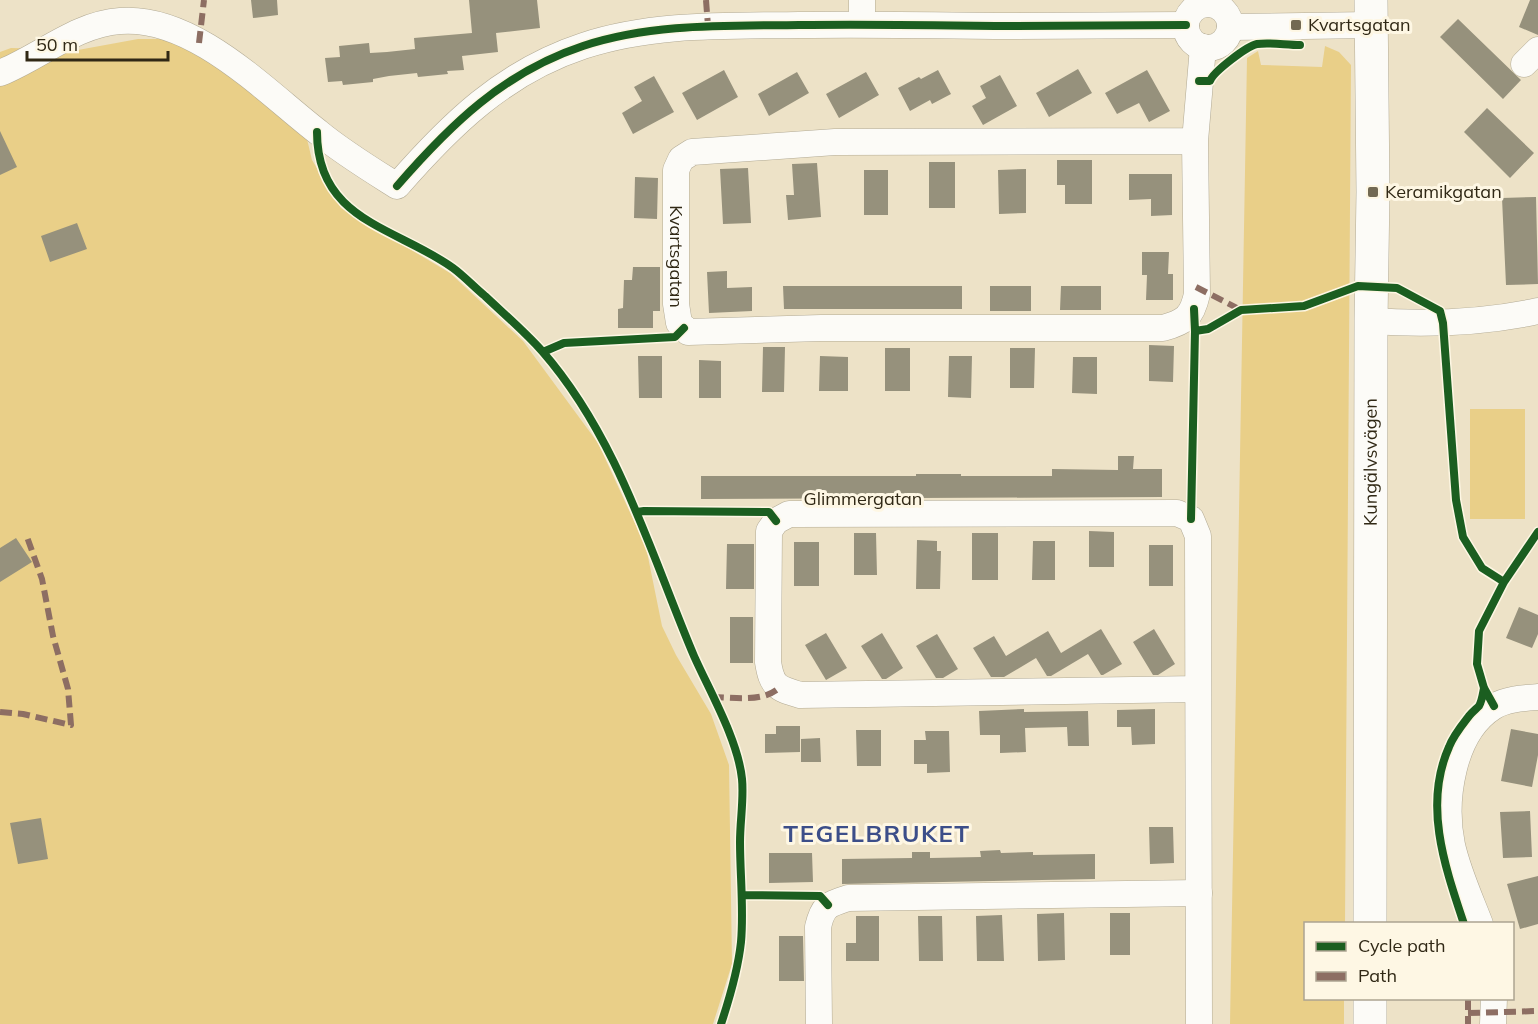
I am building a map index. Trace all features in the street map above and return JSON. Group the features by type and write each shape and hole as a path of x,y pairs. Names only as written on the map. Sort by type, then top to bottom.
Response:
{"main road":[{"name":"Kungälvsvägen","path":"1370,922 1373,192 1371,13"},
{"path":"1370,1000 1370,1024"}],"street":[{"path":"1204,2 1221,8 1226,13 1230,27 1226,39 1221,44 1208,48 1194,43 1189,38 1186,25 1190,12 1204,2"},
{"path":"0,73 74,34 98,25 120,21 139,21 167,26 224,58 326,139 397,186 446,132 484,98 520,75 583,46 661,29 862,12 996,26 1186,25"},
{"path":"1230,27 1371,13"},
{"name":"Kvartsgatan","path":"1195,141 835,142 692,152 681,159 676,170 676,304 680,323 688,332 820,328 1163,328 1180,323 1194,309 1197,294 1195,141 1203,47"},
{"path":"1371,321 1416,324 1477,321 1538,311"},
{"name":"Glimmergatan","path":"1198,689 800,695 779,688 771,679 768,662 769,531 776,521 789,514 1177,513 1191,519 1198,536 1200,1024"},
{"path":"1479,922 1464,885 1452,844 1449,804 1453,771 1462,742 1479,720 1494,706 1520,698 1538,697"},
{"path":"819,1024 818,927 821,914 828,905 848,898 1199,893"},
{"path":"1493,1024 1494,1000"}],"shaded area":[{"path":"138,39 180,39 236,73 307,139 312,160 341,208 450,273 523,341 598,443 646,547 662,626 676,655 711,714 729,765 732,964 713,1024 0,1024 0,52 11,48 78,50"},
{"path":"1325,46 1339,52 1351,65 1345,922 1304,922 1304,1000 1344,1000 1344,1024 1230,1024 1247,58 1258,51 1261,65 1322,67"},
{"path":"1470,409 1525,409 1525,519 1470,519"}],"building":[{"path":"251,0 277,0 278,15 253,18"},
{"path":"469,0 537,0 540,28 496,33 498,52 462,56 464,70 418,77 417,73 389,76 373,79 373,82 343,85 342,81 328,82 325,58 340,57 339,46 369,43 370,53 387,52 415,49 414,38 472,33"},
{"path":"1530,0 1538,0 1538,35 1519,27"},
{"path":"1458,19 1521,80 1503,99 1440,37"},
{"path":"1078,69 1092,93 1049,117 1036,93"},
{"path":"724,70 738,97 697,120 682,93"},
{"path":"938,70 951,94 932,104 930,100 910,111 898,88"},
{"path":"1147,70 1170,111 1149,122 1139,103 1117,114 1105,93"},
{"path":"797,72 809,93 769,116 758,94"},
{"path":"866,72 879,95 839,118 826,94"},
{"path":"1000,75 1017,106 983,125 972,106 986,98 980,86"},
{"path":"654,76 674,112 633,134 622,113 642,101 634,87"},
{"path":"1487,108 1534,153 1510,178 1464,132"},
{"path":"0,131 17,167 0,175"},
{"path":"1057,160 1092,160 1092,204 1065,204 1065,185 1057,185"},
{"path":"929,162 955,162 955,208 929,208"},
{"path":"817,163 821,217 788,220 786,195 794,195 792,164"},
{"path":"748,168 751,223 723,224 720,169"},
{"path":"1026,169 1026,213 999,214 998,170"},
{"path":"864,170 888,170 888,215 864,215"},
{"path":"1129,174 1172,174 1172,215 1151,216 1151,199 1129,200"},
{"path":"635,177 658,178 657,219 634,218"},
{"path":"1536,197 1538,284 1506,285 1502,198"},
{"path":"77,223 87,249 50,262 41,236"},
{"path":"1142,252 1169,252 1168,274 1173,274 1173,300 1146,300 1147,275 1142,275"},
{"path":"633,267 660,267 660,311 653,311 653,328 618,328 618,309 623,308 624,280 632,280"},
{"path":"727,271 727,288 752,287 752,311 709,313 707,272"},
{"path":"783,286 962,286 962,309 784,309"},
{"path":"990,286 1031,286 1031,311 990,311"},
{"path":"1061,286 1101,286 1101,310 1060,310"},
{"path":"1149,345 1174,346 1173,382 1149,381"},
{"path":"763,347 785,347 784,392 762,392"},
{"path":"885,348 910,348 910,391 885,391"},
{"path":"1010,348 1035,348 1034,388 1010,388"},
{"path":"638,356 662,356 662,398 639,398"},
{"path":"820,356 848,357 848,391 819,391"},
{"path":"949,356 972,356 971,398 948,397"},
{"path":"1073,357 1097,357 1097,394 1072,393"},
{"path":"699,360 721,361 721,398 699,398"},
{"path":"1118,456 1134,456 1133,469 1162,469 1162,497 701,499 701,476 961,474 961,476 1052,476 1052,469 1118,470"},
{"path":"1089,531 1114,532 1114,567 1089,567"},
{"path":"854,533 876,533 877,575 854,575"},
{"path":"972,533 998,533 998,580 972,580"},
{"path":"16,538 32,562 0,582 0,548"},
{"path":"917,540 937,541 937,551 941,551 940,589 916,589"},
{"path":"1033,541 1055,541 1055,580 1032,580"},
{"path":"794,542 819,542 819,586 794,586"},
{"path":"727,544 754,544 754,589 726,589"},
{"path":"1149,545 1173,545 1173,586 1149,586"},
{"path":"1519,607 1538,615 1538,634 1532,648 1506,638"},
{"path":"730,617 753,617 753,663 730,663"},
{"path":"1101,629 1122,664 1103,675 1088,654 1051,676 1047,676 1036,658 1004,677 991,677 973,648 994,636 1006,656 1048,631 1061,653"},
{"path":"1154,629 1175,664 1158,675 1153,675 1133,642"},
{"path":"826,633 847,668 826,680 805,645"},
{"path":"882,633 903,668 886,679 882,679 861,646"},
{"path":"937,634 958,669 943,678 936,678 916,646"},
{"path":"1024,709 1024,712 1088,711 1089,746 1068,746 1067,727 1025,728 1026,752 1000,753 1000,735 980,735 979,711"},
{"path":"1155,709 1155,744 1132,745 1131,727 1117,727 1117,710"},
{"path":"776,726 800,726 800,752 765,753 765,734 776,734"},
{"path":"1511,729 1538,734 1538,755 1532,787 1501,781"},
{"path":"856,730 881,730 881,766 857,766"},
{"path":"925,731 949,731 950,772 927,773 927,764 914,764 914,740 926,740"},
{"path":"820,738 821,762 801,762 801,739"},
{"path":"1530,811 1532,857 1503,858 1500,812"},
{"path":"41,818 48,859 18,864 10,823"},
{"path":"1149,827 1173,827 1174,863 1150,864"},
{"path":"1000,850 1001,853 1033,852 1033,855 1095,854 1095,879 842,884 842,859 912,858 912,852 930,852 930,858 981,857 980,851"},
{"path":"769,853 812,853 813,882 769,883"},
{"path":"1538,876 1538,924 1520,929 1507,884"},
{"path":"1064,913 1065,960 1038,961 1037,914"},
{"path":"1110,913 1130,913 1130,955 1110,955"},
{"path":"1002,915 1004,961 977,961 976,916"},
{"path":"856,916 879,916 879,961 846,961 846,943 856,943"},
{"path":"918,916 942,916 943,961 919,961"},
{"path":"779,936 803,936 804,981 779,981"}],"marked path":[{"path":"199,43 204,0"},
{"path":"706,0 708,26"},
{"path":"1196,287 1241,310"},
{"path":"0,712 23,714 71,725 68,689 53,636 42,579 27,537"},
{"path":"712,697 764,696 779,688"},
{"path":"1468,1000 1468,1024"},
{"path":"1468,1013 1538,1011"}],"cycle path":[{"path":"397,186 458,122 503,86 554,57 583,46 636,33 717,26 1186,25"},
{"path":"1199,81 1210,81 1231,60 1257,44 1300,45"},
{"path":"317,132 321,162 330,185 345,203 364,218 453,268 542,351 569,385 592,421 630,497 694,656 729,732 742,779 741,942 738,963 721,1024"},
{"path":"1195,331 1208,329 1241,310 1304,306 1358,286 1397,288 1440,311 1443,323 1456,500 1463,537 1482,568 1504,582"},
{"path":"1191,519 1194,309"},
{"path":"543,352 564,343 675,337 684,328"},
{"path":"637,512 769,512 776,521"},
{"path":"1494,706 1484,688 1477,664 1479,631 1504,582 1538,532"},
{"path":"1463,922 1444,858 1437,813 1438,791 1441,769 1451,743 1463,723 1479,706 1484,688"},
{"path":"742,895 820,896 828,905"}],"place":[{"name":"Kvartsgatan","path":"1296,25"},
{"name":"Keramikgatan","path":"1373,192"}],"district":[{"name":"TEGELBRUKET","path":"877,834"}]}
